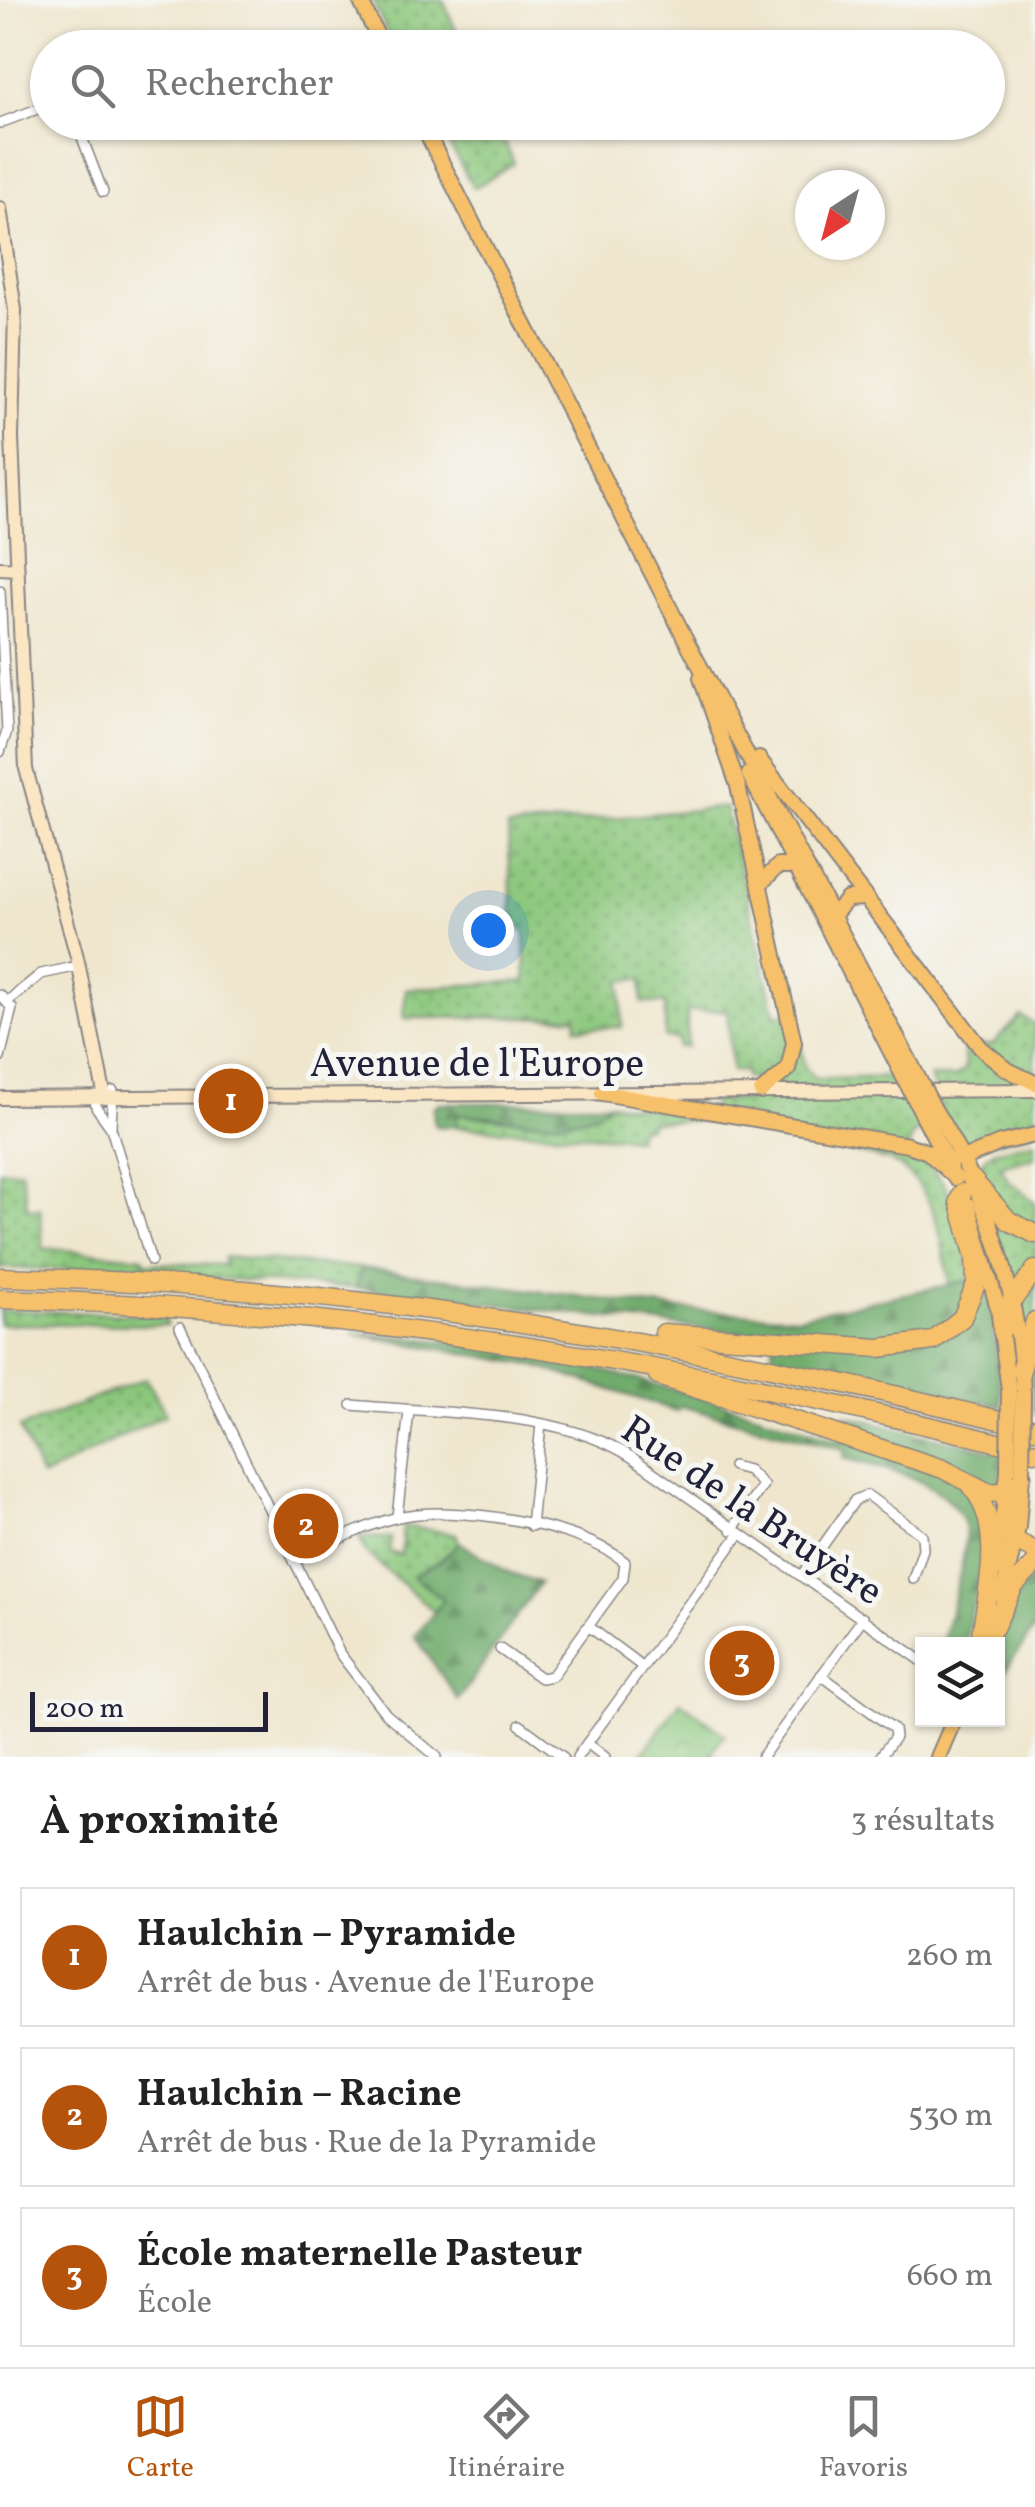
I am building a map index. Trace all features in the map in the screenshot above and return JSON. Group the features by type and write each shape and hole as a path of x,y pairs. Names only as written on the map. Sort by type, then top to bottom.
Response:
{"highway":[{"path":"0,1277 252,1290 503,1317 888,1348 922,1345 951,1329 974,1295 976,1265 959,1202 963,1183 1009,1221 1035,1234"},
{"path":"1002,1330 1010,1302 1035,1270"},
{"path":"0,1300 243,1311 499,1339 744,1383 1035,1452"},
{"path":"503,1317 720,1354 1035,1429"},
{"path":"1022,1370 1035,1321"},
{"path":"499,1339 684,1383 943,1468 1006,1498"},
{"path":"920,1400 1035,1421"},
{"path":"1015,1473 1017,1486 1006,1498 1008,1530 1015,1542 1035,1551"},
{"path":"966,1481 981,1498 990,1527 986,1637"},
{"path":"988,1637 1014,1586 1035,1564"}],"main road":[{"path":"360,0 374,30"},
{"path":"429,140 685,638 812,871 928,1112 963,1160 963,1183 1016,1392 1015,1542 987,1637"},
{"path":"0,208 16,310 12,438 24,747 32,800 79,966 104,1094"},
{"path":"0,568 17,569"},
{"path":"685,638 793,864 902,1061"},
{"path":"700,673 732,766 794,1043 788,1070 760,1092"},
{"path":"720,700 981,1048 1035,1086"},
{"path":"760,884 774,868 793,864 812,871"},
{"path":"835,942 829,925 833,912 847,900 866,898"},
{"name":"Avenue de l'Europe","path":"0,1095 760,1092 1035,1086"},
{"path":"602,1093 908,1145 928,1152 963,1183"},
{"path":"928,1112 932,1133 992,1228 1022,1370 1016,1392"},
{"path":"908,1145 923,1142 932,1133"},
{"path":"963,1160 1000,1142 1035,1135"},
{"path":"942,1150 963,1160"},
{"path":"986,1637 1006,1498"},
{"path":"941,1757 954,1727"}],"street":[{"path":"0,123 30,112"},
{"path":"83,140 103,192"},
{"path":"0,591 7,731 2,749 24,747"},
{"path":"0,1058 12,1012 4,998 41,974 79,966"},
{"path":"104,1094 152,1261"},
{"path":"104,1094 112,1128"},
{"path":"180,1327 356,1678 392,1721 437,1757"},
{"name":"Rue de la Bruyère","path":"352,1405 541,1424 587,1434 626,1454 915,1656"},
{"path":"397,1518 408,1410"},
{"path":"531,1526 541,1424"},
{"path":"577,1757 735,1532 762,1485 748,1470 733,1466"},
{"path":"802,1575 856,1500 867,1495 920,1532 923,1549 913,1578"},
{"path":"294,1561 397,1518 442,1513 577,1536 602,1544 627,1567 547,1678 500,1648"},
{"path":"767,1755 863,1618"},
{"path":"588,1626 643,1666"},
{"path":"822,1675 892,1726 895,1737 880,1757"},
{"path":"520,1725 563,1757"},
{"path":"587,1744 606,1757"}],"green space":[{"path":"372,0 443,0 456,30 386,30"},
{"path":"447,140 504,140 514,163 474,188"},
{"path":"725,807 776,1016 795,1011 805,1068 816,1079 892,1077 921,1130 912,1136 908,1151 937,1175 956,1208 969,1283 950,1286 939,1231 926,1197 904,1170 888,1160 710,1121 651,1121 649,1127 639,1128 637,1138 457,1127 456,1114 558,1121 596,1113 610,1103 712,1116 713,1100 753,1099 754,1080 746,1078 744,1071 732,1071 727,1010 687,1011 687,1047 678,1047 678,1039 665,1038 665,1004 642,1002 642,979 621,981 622,1027 577,1028 576,1017 404,1018 406,989 526,981 525,934 512,913 508,828"},
{"path":"1021,1016 1035,1024 1035,1131 967,1150 953,1137 930,1077 956,1077 965,1069 964,1045 992,1045"},
{"path":"439,1103 610,1103 596,1113 559,1121 457,1114 457,1127 435,1126 433,1108"},
{"path":"1035,1141 1035,1157 1000,1166 1009,1181 1035,1202 1035,1414 1029,1358 978,1166 993,1151"},
{"path":"0,1170 21,1170 28,1209 40,1208 43,1248 142,1257 146,1263 224,1265 224,1257 362,1268 356,1288 95,1270 0,1268"},
{"path":"362,1268 676,1309 797,1317 966,1281 990,1296 1002,1406 772,1357 774,1337 356,1288"},
{"path":"0,1310 165,1315 167,1325 0,1324"},
{"path":"353,1334 478,1346 601,1370 841,1440 845,1415 1003,1453 1000,1481 979,1509 984,1557 967,1637 944,1637 961,1569 965,1530 959,1514 933,1489 844,1458 846,1450 838,1447 680,1406 677,1411 533,1365"},
{"path":"146,1378 166,1414 41,1477 20,1428"},
{"path":"403,1526 456,1534 459,1542 442,1559 413,1576 445,1600 435,1612 366,1553 359,1537 391,1538 389,1552 401,1555"},
{"path":"459,1542 508,1572 540,1583 458,1700 415,1636 444,1600 412,1576 442,1560"},
{"path":"1035,1574 1035,1628 1005,1671 1005,1623"},
{"path":"680,1701 725,1734 711,1753 716,1757 640,1757"}],"place":[{"name":"Haulchin – Pyramide","path":"231,1101"},
{"name":"Haulchin – Racine","path":"306,1526"},
{"name":"École maternelle Pasteur","path":"742,1663"}]}
